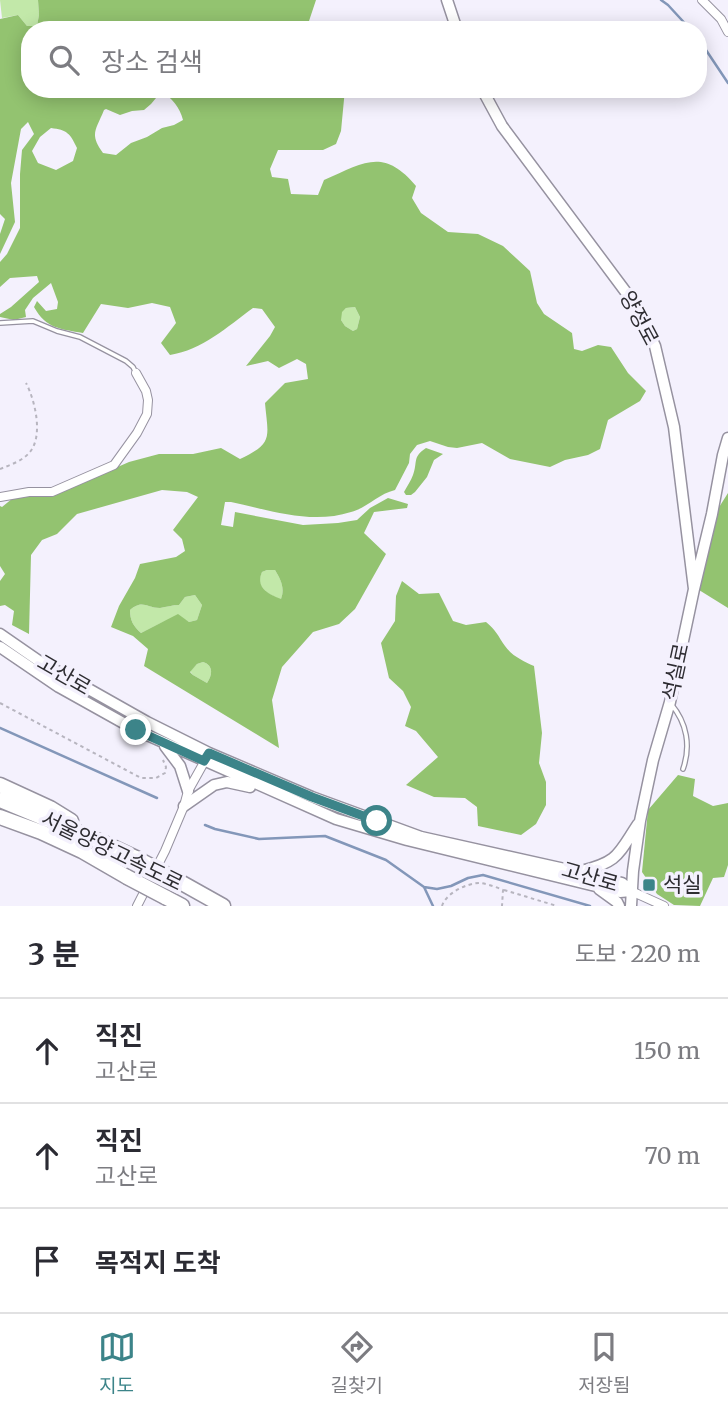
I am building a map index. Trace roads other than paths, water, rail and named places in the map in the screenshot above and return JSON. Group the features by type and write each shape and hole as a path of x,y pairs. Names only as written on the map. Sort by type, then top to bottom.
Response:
{"highway":[{"path":"0,785 50,808 104,843"},
{"name":"서울양양고속도로","path":"0,800 136,858 223,906"},
{"name":"서울양양고속도로","path":"2,818 82,851 182,906"}],"street":[{"path":"448,0 454,21"},
{"path":"702,0 721,19 728,32"},
{"path":"721,19 728,11"},
{"name":"양정로","path":"487,98 502,126 637,307 655,346 674,427 694,589"},
{"path":"0,497 29,492 52,492 114,465 147,414 146,391 136,373"},
{"name":"석실로","path":"631,906 640,821 653,760 670,702 728,438"},
{"path":"688,553 694,554 703,550"},
{"name":"고산로","path":"0,634 38,661 206,757 273,792 336,819 407,840 594,886 620,892 631,891"},
{"name":"고산로","path":"0,647 59,687 163,744 206,757 421,836 622,883 631,891"},
{"path":"163,744 180,766 188,791"},
{"path":"137,906 165,851 188,791 206,757"},
{"path":"184,806 214,785 227,782 273,792"},
{"path":"578,872 596,868 612,860 640,821"},
{"path":"594,886 617,902 618,906"},
{"path":"631,891 664,906"}],"lane":[{"path":"0,323 33,321 80,337 120,357 133,367 136,373"},
{"path":"670,702 677,710 687,734 688,755 683,769"}],"waterway":[{"path":"661,0 683,21"},
{"path":"707,52 728,83"},
{"path":"0,728 157,798"},
{"path":"205,825 259,839 325,836 386,860 424,887 437,889 483,875 590,906"},
{"path":"424,887 433,906"}],"place":[{"name":"석실","path":"649,885"}]}
